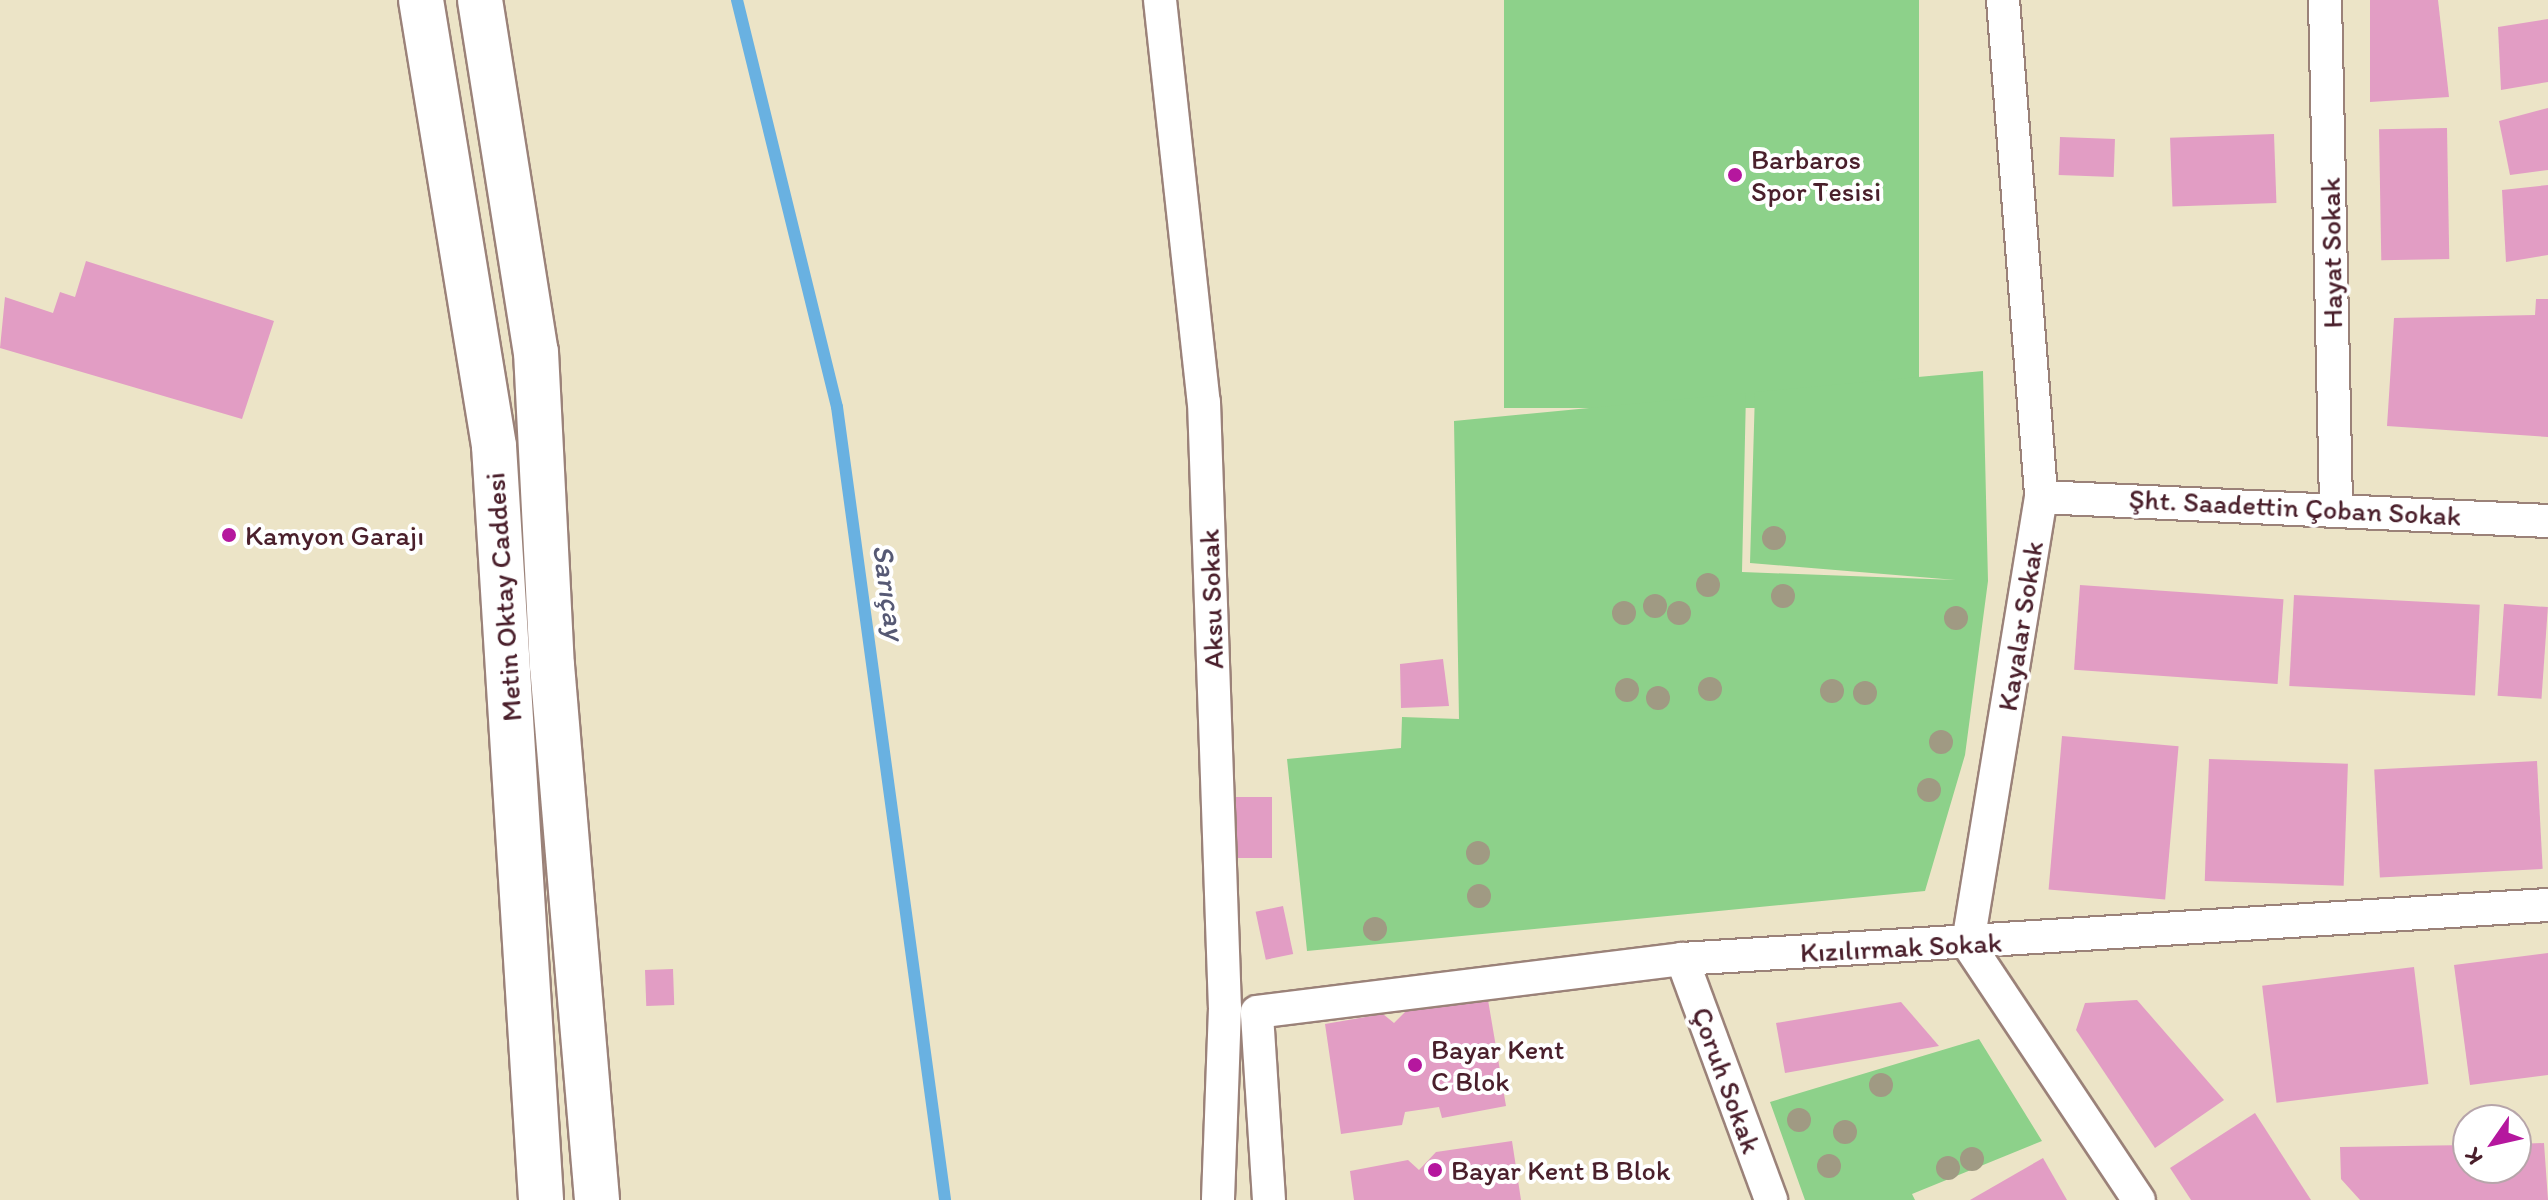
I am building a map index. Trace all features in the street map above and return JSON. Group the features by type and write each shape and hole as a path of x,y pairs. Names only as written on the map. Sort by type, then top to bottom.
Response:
{"main road":[{"name":"Metin Oktay Caddesi","path":"421,0 494,446 541,1200"},
{"name":"Metin Oktay Caddesi","path":"480,0 536,352 552,665 597,1200"}],"street":[{"name":"Aksu Sokak","path":"1160,0 1204,402 1225,1008 1218,1200"},
{"name":"Kayalar Sokak","path":"1968,944 2041,497 2003,0"},
{"name":"Hayat Sokak","path":"2325,0 2336,506"},
{"name":"Şht. Saadettin Çoban Sokak","path":"2041,497 2336,506 2548,521"},
{"name":"Kızılırmak Sokak","path":"1269,1200 1257,1012 1682,959 1968,944 2548,905"},
{"path":"1968,944 2139,1200"},
{"name":"Çoruh Sokak","path":"1682,959 1771,1200"}],"green space":[{"name":"Barbaros Spor Tesisi","path":"1504,0 1919,0 1919,408 1504,408"},
{"path":"1983,371 1988,581 1965,755 1925,891 1307,951 1287,759 1401,748 1402,717 1459,719 1454,421 1746,393 1742,572 1956,580 1750,563 1755,392"},
{"path":"1979,1039 2042,1141 1912,1194 1915,1200 1805,1200 1770,1102"}],"building":[{"path":"2370,0 2438,0 2449,97 2370,102"},
{"path":"2548,19 2548,82 2501,90 2498,27"},
{"path":"2548,108 2548,170 2510,175 2499,121"},
{"path":"2447,128 2449,259 2381,260 2379,129"},
{"path":"2274,134 2276,203 2172,207 2170,138"},
{"path":"2060,137 2115,139 2114,177 2059,175"},
{"path":"2548,185 2548,255 2506,262 2502,190"},
{"path":"86,261 274,321 242,419 0,348 5,297 53,313 60,292 75,297"},
{"path":"2536,299 2548,299 2548,437 2387,426 2394,318 2535,315"},
{"path":"2080,585 2284,599 2278,684 2074,670"},
{"path":"2294,595 2480,605 2475,696 2289,686"},
{"path":"2504,604 2548,607 2541,699 2498,696"},
{"path":"1443,659 1449,706 1401,708 1400,664"},
{"path":"2062,736 2179,746 2165,900 2049,889"},
{"path":"2209,759 2348,764 2344,886 2205,881"},
{"path":"2537,761 2543,869 2380,877 2374,770"},
{"path":"1236,797 1272,797 1272,858 1236,858"},
{"path":"1283,906 1293,954 1266,960 1256,912"},
{"path":"2548,953 2548,1075 2470,1085 2454,965"},
{"path":"2414,967 2428,1084 2277,1103 2262,986"},
{"path":"673,969 674,1005 646,1006 645,970"},
{"name":"Bayar Kent C Blok","path":"1487,994 1506,1106 1442,1118 1439,1107 1405,1112 1402,1125 1341,1134 1325,1024 1383,1014 1394,1023 1411,1006"},
{"path":"2137,1000 2224,1100 2155,1148 2076,1030 2085,1003"},
{"path":"1901,1002 1939,1046 1785,1073 1776,1023"},
{"path":"2255,1113 2311,1200 2191,1200 2170,1168"},
{"name":"Bayar Kent B Blok","path":"1512,1141 1521,1200 1354,1200 1350,1171 1408,1160 1419,1170 1436,1152"},
{"path":"2532,1143 2544,1143 2548,1200 2360,1200 2341,1179 2340,1147 2452,1145 2452,1184 2532,1184"},
{"path":"2043,1158 2067,1200 1970,1200"}],"waterway":[{"name":"Sarıçay","path":"737,0 837,407 945,1200"}],"place":[{"name":"Barbaros Spor Tesisi","path":"1735,175"},
{"name":"Kamyon Garajı","path":"229,535"},
{"name":"Bayar Kent C Blok","path":"1415,1065"},
{"name":"Bayar Kent B Blok","path":"1435,1170"}]}
